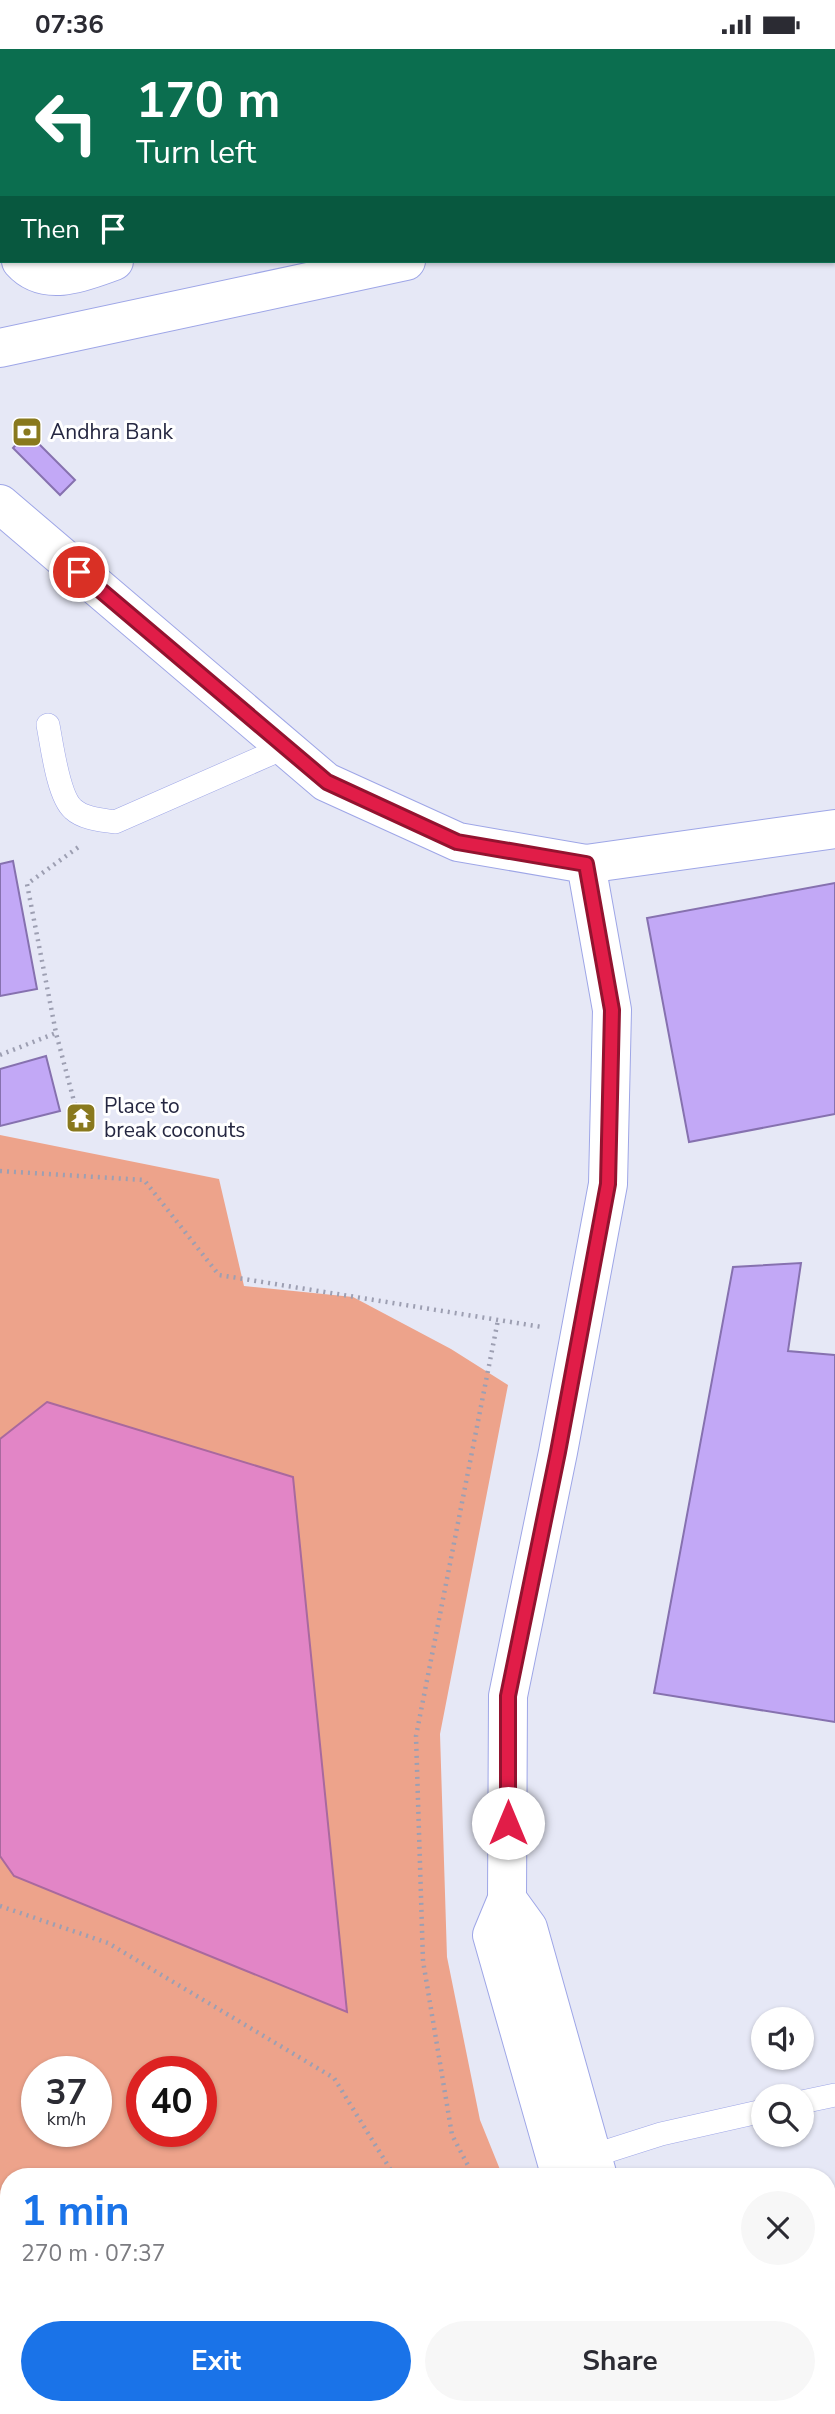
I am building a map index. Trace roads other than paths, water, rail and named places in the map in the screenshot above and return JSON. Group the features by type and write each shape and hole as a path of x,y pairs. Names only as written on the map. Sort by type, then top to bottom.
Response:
{"street":[{"path":"24,263 27,267 48,275 70,276 108,263"},
{"path":"0,348 370,264"},
{"path":"0,504 327,782 457,842 586,864 835,829"},
{"path":"558,2168 492,1935 507,1899 508,1696 608,1184 612,1010 586,864"},
{"path":"507,1899 528,1928 595,2167"}],"lane":[{"path":"48,725 64,794 73,809 94,819 115,822 286,747"},
{"path":"814,2099 835,2095"},
{"path":"595,2167 661,2134 751,2114"}],"place":[{"name":"Andhra Bank","path":"27,432"},
{"name":"Place to break coconuts","path":"81,1118"}]}
